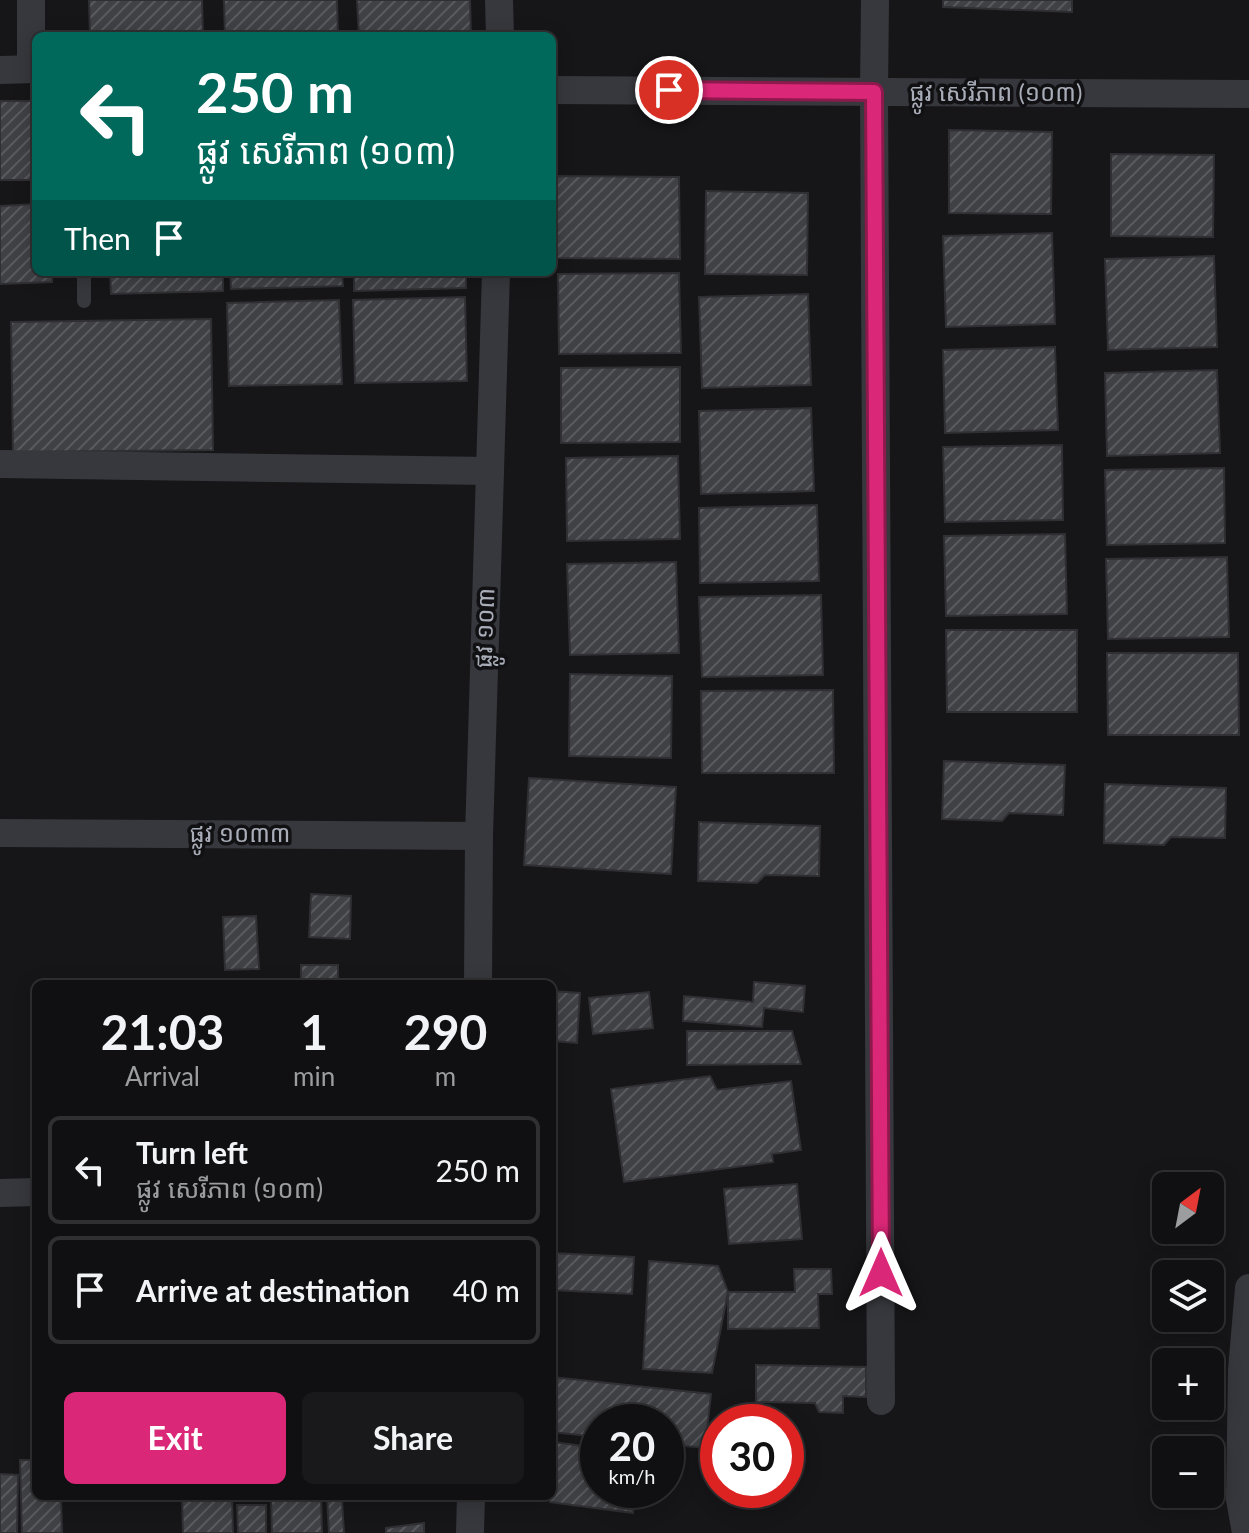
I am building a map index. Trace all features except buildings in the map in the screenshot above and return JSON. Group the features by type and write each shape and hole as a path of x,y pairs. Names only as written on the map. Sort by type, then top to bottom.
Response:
{"street":[{"path":"31,0 32,32"},
{"path":"499,0 500,32"},
{"path":"875,0 881,1401"},
{"path":"0,70 32,68"},
{"name":"ផ្លូវ សេរីភាព (១០៣)","path":"556,90 1249,94"},
{"name":"ផ្លូវ ១០៣","path":"478,980 479,836 496,276"},
{"path":"0,464 490,471"},
{"name":"ផ្លូវ ១០៣៣","path":"0,833 479,836"},
{"path":"0,1193 32,1192"},
{"path":"1246,1533 1240,1499 1242,1370 1249,1288"},
{"path":"470,1533 471,1500"}],"lane":[{"path":"84,276 84,301"}],"route":[{"path":"669,90 874,92 881,1273"}]}
